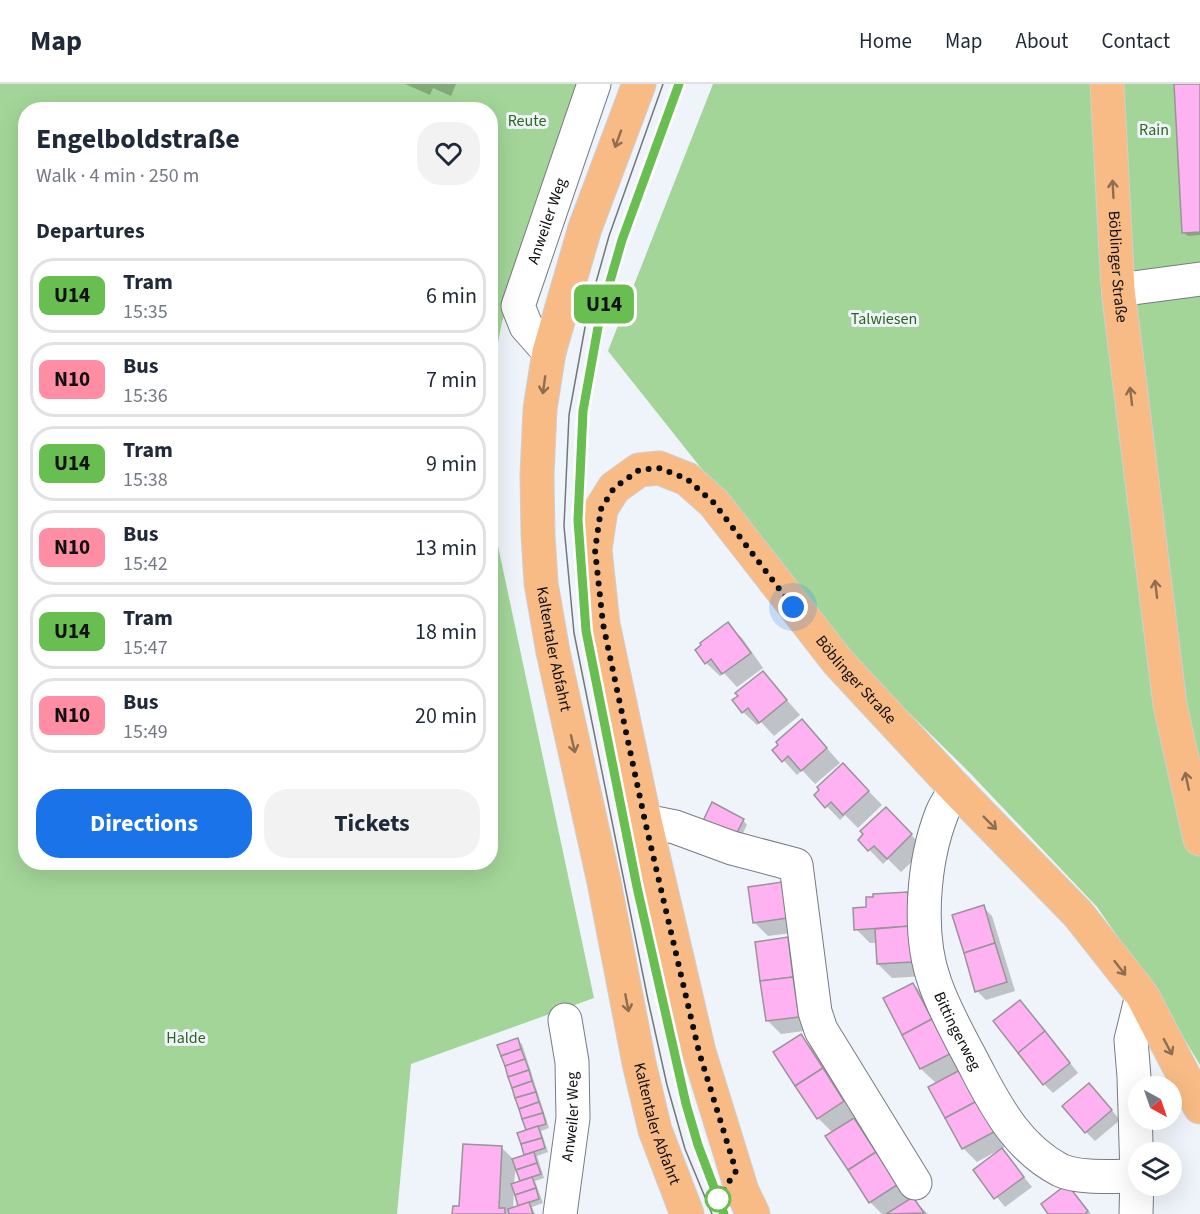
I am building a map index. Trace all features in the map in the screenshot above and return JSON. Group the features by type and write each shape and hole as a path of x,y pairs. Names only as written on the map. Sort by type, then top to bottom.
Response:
{"main road":[{"name":"Kaltentaler Abfahrt","path":"639,84 585,228 549,352 540,409 537,475 541,584 553,652 604,882 639,1063 655,1130 687,1214"},
{"name":"Böblinger Straße","path":"1107,84 1118,290 1170,705 1200,838"},
{"name":"Böblinger Straße","path":"753,1214 742,1191 699,1052 645,821 603,624 595,550 601,509 614,488 639,470 659,468 687,479 714,503 837,662 1078,914 1142,995 1200,1107"}],"street":[{"name":"Anweiler Weg","path":"549,352 526,326 518,306 594,84"},
{"path":"1118,290 1200,279"},
{"name":"Bittingerweg","path":"956,789 942,812 926,885 923,913 927,957 935,984 953,1024 998,1109 1017,1136 1059,1169 1071,1174 1128,1176"},
{"path":"645,821 675,827 732,848 796,865 815,1012 821,1030 915,1183"},
{"path":"1136,1142 1131,1040 1142,995"},
{"name":"Anweiler Weg","path":"560,1214 573,1118 572,1062 565,1020"},
{"path":"1136,1196 1136,1214"}],"green space":[{"name":"Halde","path":"0,84 578,84 502,322 498,343 498,102 18,102 18,870 498,870 498,546 594,998 411,1064 397,1214 0,1214"},
{"name":"Talwiesen","path":"713,84 1200,84 1200,1065 1155,990 1097,907 970,773 848,653 608,351"}],"building":[{"path":"1174,84 1200,84 1200,232 1182,233"},
{"path":"728,622 751,653 722,674 711,659 705,664 695,650 701,645 700,643"},
{"path":"763,671 787,700 759,723 748,708 742,713 732,700 738,696 735,693"},
{"path":"802,719 827,748 801,771 788,756 782,762 772,750 778,745 776,742"},
{"path":"843,763 869,791 843,815 831,802 825,808 814,795 819,790 817,787"},
{"path":"712,802 744,819 733,840 702,823"},
{"path":"886,807 912,834 887,859 874,846 868,851 858,840 863,834 860,831"},
{"path":"782,882 787,918 753,923 748,887"},
{"path":"908,892 910,926 854,930 853,908 866,907 866,897 873,897 873,894"},
{"path":"984,905 995,943 964,953 952,915"},
{"path":"910,926 912,962 877,964 875,929"},
{"path":"788,937 793,977 760,981 755,942"},
{"path":"995,943 1007,982 975,992 964,953"},
{"path":"793,977 799,1017 766,1021 760,981"},
{"path":"913,983 932,1019 902,1035 883,998"},
{"path":"1020,1000 1045,1031 1018,1053 993,1021"},
{"path":"932,1019 950,1054 920,1069 902,1035"},
{"path":"1045,1031 1070,1063 1043,1085 1018,1053"},
{"path":"801,1034 823,1068 795,1086 773,1052"},
{"path":"518,1038 521,1049 501,1056 497,1045"},
{"path":"521,1049 525,1059 505,1066 501,1056"},
{"path":"525,1059 529,1070 508,1077 505,1066"},
{"path":"823,1068 844,1101 817,1119 795,1086"},
{"path":"529,1070 532,1081 512,1088 508,1077"},
{"path":"960,1070 977,1101 945,1118 928,1087"},
{"path":"532,1081 536,1092 515,1098 512,1088"},
{"path":"1089,1083 1112,1110 1085,1133 1062,1106"},
{"path":"536,1092 539,1102 519,1109 515,1098"},
{"path":"977,1101 994,1132 962,1149 945,1118"},
{"path":"539,1102 543,1113 522,1119 519,1109"},
{"path":"543,1113 546,1124 526,1130 522,1119"},
{"path":"854,1118 876,1152 848,1170 825,1136"},
{"path":"538,1126 542,1138 521,1144 517,1133"},
{"path":"542,1138 545,1148 524,1155 521,1144"},
{"path":"463,1144 502,1146 499,1208 505,1208 505,1214 452,1214 453,1206 459,1206"},
{"path":"1002,1148 1024,1177 994,1199 973,1170"},
{"path":"534,1152 537,1163 516,1170 512,1159"},
{"path":"876,1152 897,1185 869,1203 848,1170"},
{"path":"537,1163 541,1174 520,1181 516,1170"},
{"path":"532,1177 536,1188 515,1195 511,1184"},
{"path":"1067,1184 1088,1211 1085,1214 1048,1214 1041,1204"},
{"path":"536,1188 539,1199 518,1206 515,1195"},
{"path":"913,1197 924,1213 886,1214"},
{"path":"529,1202 533,1214 509,1214 508,1209"}],"tram line":[{"path":"663,84 609,236 588,311 569,415 564,526 574,633 648,1000 667,1085 685,1149 712,1214"},
{"path":"679,84 622,240 600,316 583,411 578,520 586,631 637,887 697,1145 724,1214"},
{"name":"U14","path":"679,84 622,240 600,316 583,411 578,520 586,631 637,887 686,1104 698,1145 724,1214"}],"route":[{"path":"718,1199 736,1171 699,1052 645,821 603,624 595,550 601,509 614,488 639,470 659,468 687,479 714,503 793,607"}],"park label":[{"name":"Reute","path":"527,121"},
{"name":"Rain","path":"1154,130"}]}
